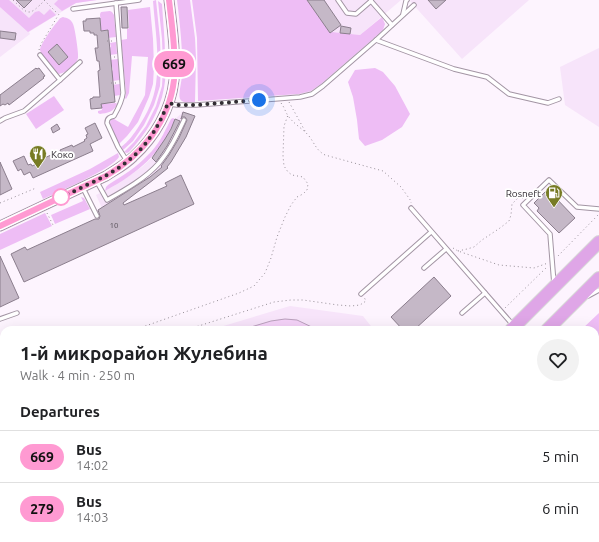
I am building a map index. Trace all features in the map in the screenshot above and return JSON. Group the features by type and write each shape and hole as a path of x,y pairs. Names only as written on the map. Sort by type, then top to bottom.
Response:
{"highway":[{"path":"515,326 599,242"},
{"path":"551,326 599,278"}],"main road":[{"path":"0,226 83,187 117,169 128,162 142,149 163,117 172,88 174,57 169,0"}],"lane":[{"path":"73,9 139,0"},
{"path":"338,0 347,13 356,14 371,1 392,25"},
{"path":"403,15 407,0"},
{"path":"116,3 123,93 119,108 114,116 108,118 107,123 118,147 128,162"},
{"path":"168,103 177,105 196,105 300,97 312,94 376,40 414,5"},
{"path":"376,40 454,69 487,77 509,94 548,103 559,99"},
{"path":"40,55 60,80"},
{"path":"0,121 24,111 80,62"},
{"path":"96,180 107,200 134,184 148,174 158,164 172,144 184,120"},
{"path":"554,288 550,234 523,206 549,180 577,207 599,209"},
{"path":"83,187 97,216"},
{"path":"410,208 485,293 511,326"},
{"path":"361,294 431,232"},
{"path":"424,268 446,248"},
{"path":"574,302 599,290"},
{"path":"462,313 485,293"},
{"path":"0,319 17,313"}],"path":[{"path":"13,0 28,13 32,12 44,0 59,14 41,44 39,49 40,55"},
{"path":"107,41 119,40"},
{"path":"286,98 316,148 325,155 383,171 401,187 412,200 410,208"},
{"path":"275,99 285,108 288,115 306,133"},
{"path":"145,326 239,293 254,286 265,273 277,237 291,205 297,197 307,190 308,184 303,177 292,175 284,166 284,126 288,115"},
{"path":"0,203 36,188"},
{"path":"458,251 467,250 474,247 505,225 509,221 511,215 512,204 520,196 526,202"},
{"path":"44,206 54,227"},
{"path":"452,247 458,251 499,265 534,268 552,262"},
{"path":"199,326 274,302 303,300 338,305 360,305 366,300 361,294"}],"shaded area":[{"path":"0,0 97,0 76,3 29,32 30,34 0,57"},
{"path":"0,0 9,0 29,18 35,12 39,11 44,15 50,9 56,15 28,32 0,7"},
{"path":"58,0 97,0 76,3 62,11 54,4"},
{"path":"156,0 160,39 160,86 154,105 144,125 133,141 123,150 121,147 133,135 145,116 155,90 157,53 153,1"},
{"path":"177,0 190,0 196,58 195,102 183,102 180,99 182,56"},
{"path":"192,0 307,0 330,33 360,35 382,17 385,24 383,30 311,91 299,94 198,101 197,38"},
{"path":"307,0 401,0 360,35 330,33"},
{"path":"529,0 462,59 410,1"},
{"path":"158,1 162,4 164,30 166,68 164,88 156,114 141,138 127,153 124,152 146,126 156,106 162,86 162,39"},
{"path":"150,7 153,39 153,84 138,122 119,144 110,122 114,119 128,127 145,95 148,57 132,56 129,93 126,99 121,40 127,39 127,29 129,28 128,10"},
{"path":"110,11 114,15 116,37 107,38 108,30 99,31 101,29 100,14 101,12"},
{"path":"63,17 70,20 73,24 76,36 78,58 73,66 65,72 59,74 48,63 40,50 42,44 51,31"},
{"path":"116,42 117,54 110,55 110,43"},
{"path":"599,48 599,127 565,105 560,67"},
{"path":"118,59 120,80 112,81 113,70 112,66 109,66 109,60"},
{"path":"375,68 383,72 395,86 410,114 402,127 382,140 365,146 359,139 353,97 348,82 355,70"},
{"path":"120,84 120,95 114,96 111,85"},
{"path":"54,96 64,110 36,129 26,114"},
{"path":"116,103 116,107 110,112 98,113 98,111 102,110 101,104"},
{"path":"182,111 195,116 186,137 161,174 146,186 99,214 97,210 102,208 96,195 114,186 142,167 152,158 171,129 175,119 181,114"},
{"path":"171,119 175,119 163,142 147,161 138,170 105,191 108,185 124,175 155,148"},
{"path":"118,153 119,157 106,168 43,199 40,192 90,169"},
{"path":"81,197 84,198 90,209 55,224 51,215 83,201"},
{"path":"45,213 52,226 0,250 0,234"},
{"path":"290,306 363,316 371,326 223,326"},
{"path":"599,313 599,326 585,326"},
{"path":"285,319 297,320 310,326 254,326"}],"building":[{"path":"16,0 32,0 24,8"},
{"path":"307,0 324,0 341,25 330,33"},
{"path":"428,0 446,0 436,9"},
{"path":"121,7 127,7 128,28 122,28"},
{"path":"100,18 101,31 108,30 115,102 101,104 102,108 91,109 90,99 93,97 100,97 98,71 100,70 95,48 98,48 97,35 90,33 90,31 84,31 83,21 86,21 86,19"},
{"path":"341,26 351,28 350,34 340,33"},
{"path":"0,31 16,33 15,40 0,38"},
{"path":"57,44 68,57 59,65 48,52"},
{"path":"36,68 39,68 45,76 43,77 44,78 9,105 8,103 0,106 0,95"},
{"path":"183,112 195,116 186,137 167,167 168,168 123,203 124,205 167,186 165,183 181,175 194,204 24,282 11,254 25,247 27,250 95,219 99,219 100,216 98,210 150,177 162,167 161,166 179,138 187,120 185,117 182,117 181,119"},
{"path":"175,119 180,121 167,146 156,162 152,158 171,129"},
{"path":"95,123 102,138 90,144 93,151 33,178 30,172 24,175 21,169 18,171 13,161 24,156 28,165 31,164 32,166 41,162 40,160 61,152 60,150 72,145 73,147 85,141 84,140 87,138 86,135 88,134 85,128"},
{"path":"57,124 60,129 53,133 51,128"},
{"path":"0,162 12,189 0,195"},
{"path":"548,189 575,218 559,233 537,211 539,208 534,203"},
{"path":"0,256 19,298 0,307"},
{"path":"434,277 451,296 418,326 399,326 391,317"}],"bus line":[{"name":"669","path":"0,226 106,176 128,162 142,149 163,117 174,79 174,57 169,0"}],"place":[{"name":"Коко","path":"38,169"},
{"name":"Rosneft","path":"554,208"}],"route":[{"path":"61,197 106,176 128,162 142,149 154,132 163,117 168,103 177,105 196,105 259,100"}]}
